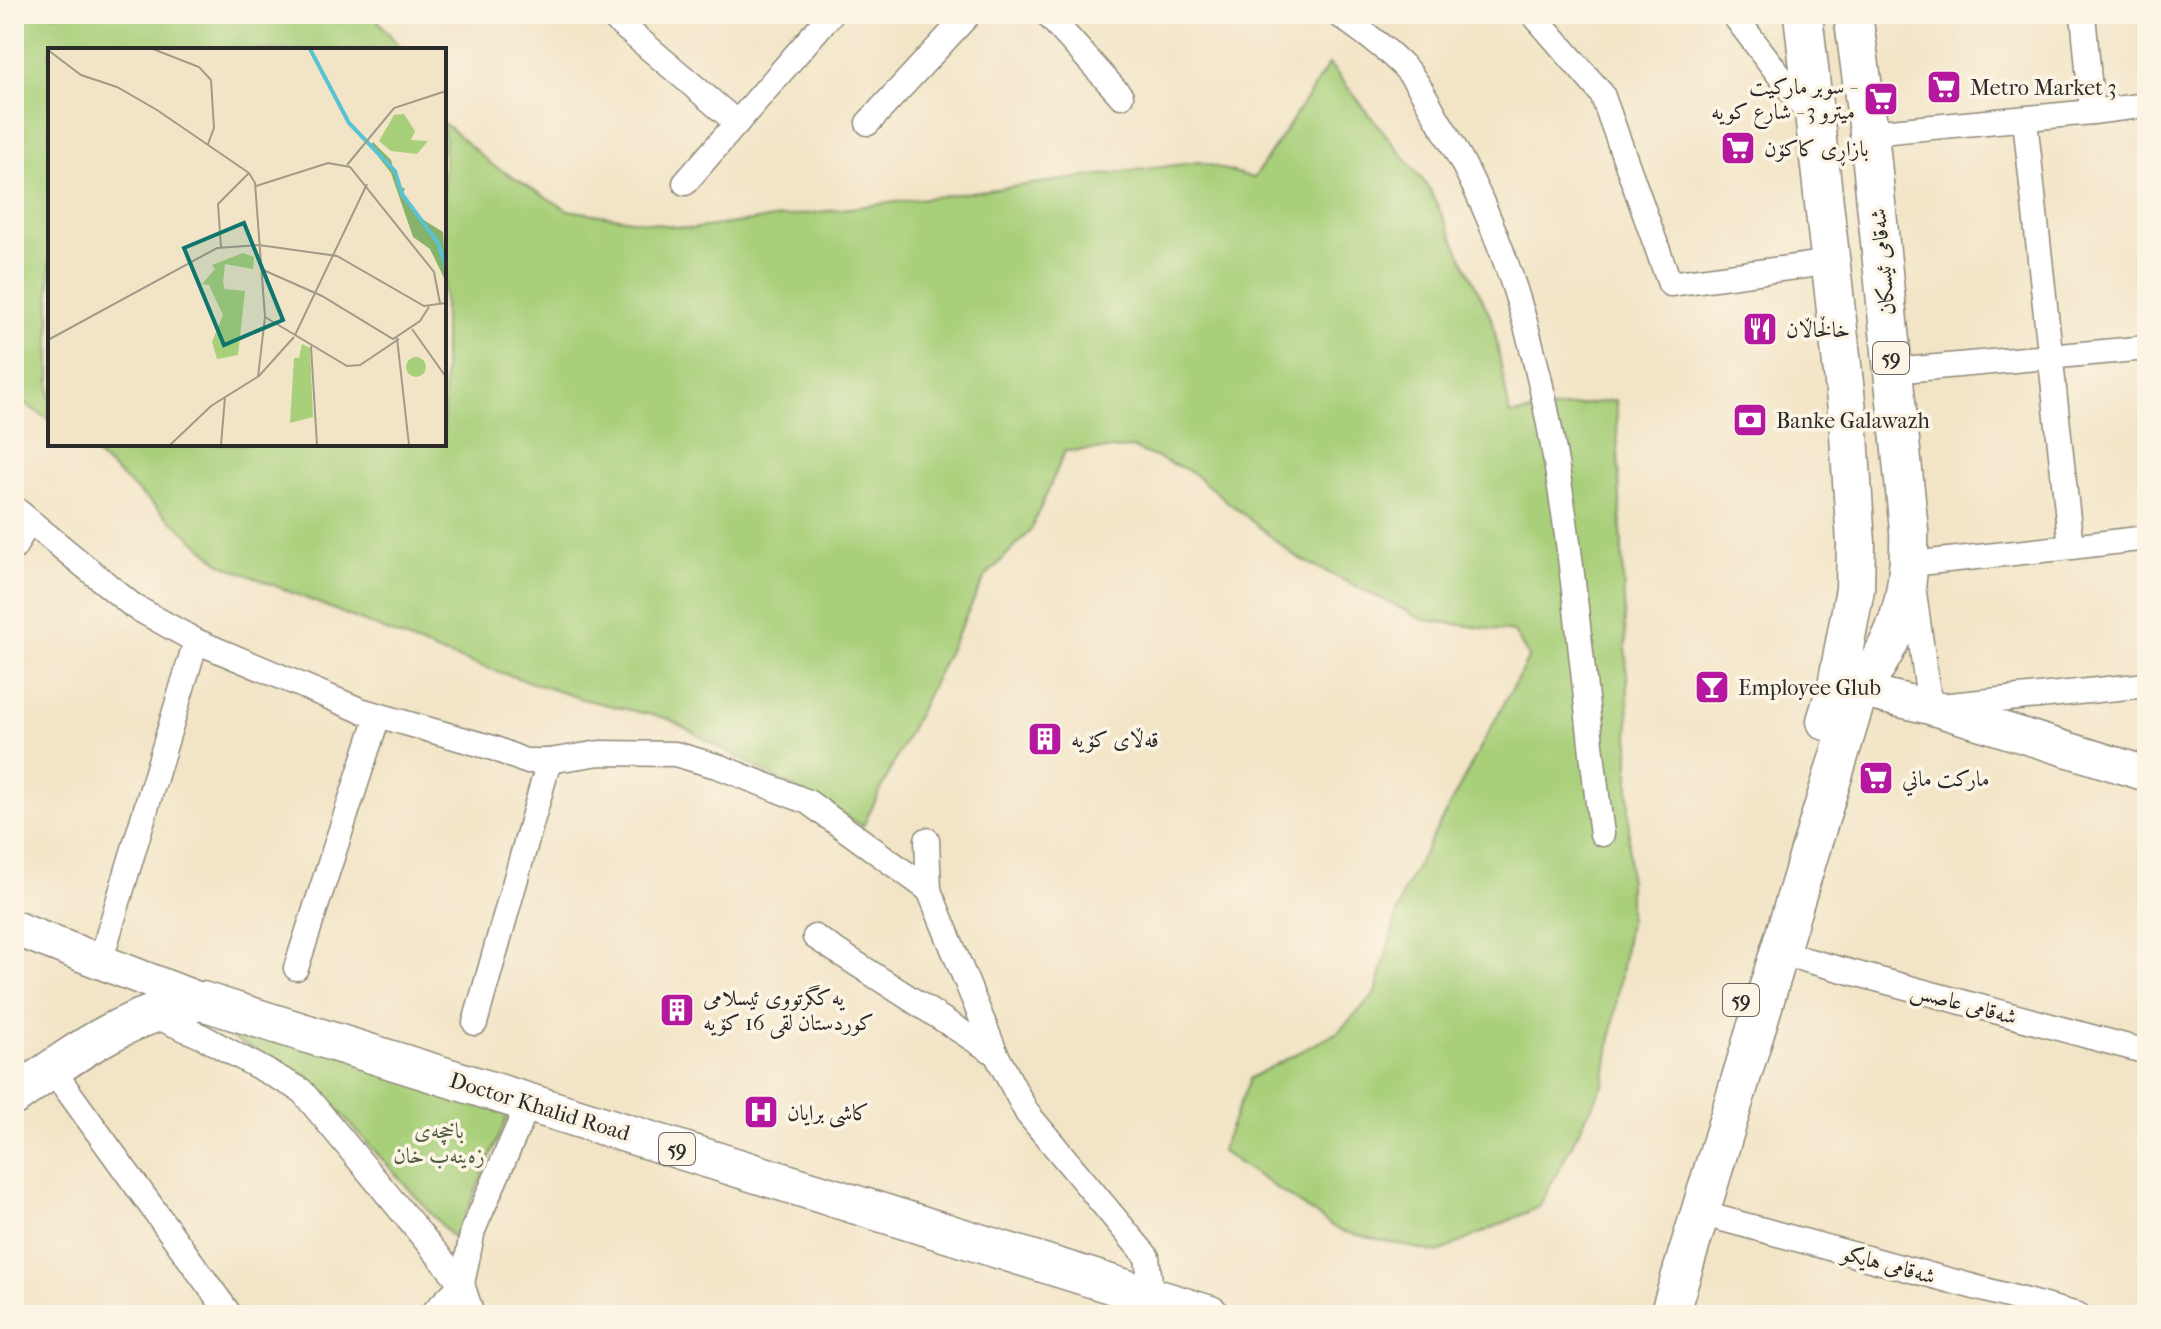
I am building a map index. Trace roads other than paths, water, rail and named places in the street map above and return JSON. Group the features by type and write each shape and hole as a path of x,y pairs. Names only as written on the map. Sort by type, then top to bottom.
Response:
{"main road":[{"name":"59","path":"1669,1315 1780,953 1848,688 1855,569 1848,419 1803,14"},
{"name":"شەقامی ئیسکان","path":"1848,688 1884,659 1897,626 1910,564 1869,133 1853,14"},
{"path":"1855,569 1910,564"},
{"name":"59","path":"1644,1315 1848,688"},
{"name":"59","path":"14,1096 121,1024 148,1013 202,1001"},
{"name":"Doctor Khalid Road","path":"202,1001 529,1102 1146,1310"},
{"name":"59","path":"1146,1310 1210,1315"}],"street":[{"path":"609,14 737,123"},
{"path":"685,183 831,14"},
{"path":"868,123 969,14"},
{"path":"1047,14 1121,96"},
{"path":"1338,14 1406,68 1423,95 1472,177 1524,320 1541,388 1570,556 1582,691 1602,834"},
{"path":"1533,14 1602,94 1670,284 1832,262"},
{"path":"1733,14 1816,126"},
{"path":"2083,14 2092,112"},
{"path":"1869,133 2025,120 2147,105"},
{"path":"2025,120 2071,547"},
{"path":"1892,371 2147,348"},
{"path":"14,548 22,514 133,606 196,641 378,716 493,748 525,761 549,761 600,753 675,754 720,767 808,802 929,890"},
{"path":"1930,707 1910,564 2147,538"},
{"path":"101,959 196,641"},
{"path":"1930,707 2147,685"},
{"path":"1848,688 1930,707 2147,774"},
{"path":"296,968 378,716"},
{"path":"475,1023 549,761"},
{"path":"927,840 929,890 996,1054 1027,1113 1147,1257 1146,1310"},
{"path":"14,928 101,959 202,1001"},
{"path":"815,937 996,1054"},
{"name":"شه‌قامی عاصس","path":"1780,953 2147,1052"},
{"path":"148,1013 203,1037 301,1090 462,1284 472,1315"},
{"path":"52,1069 230,1315"},
{"path":"431,1315 462,1284 473,1230 529,1102"},
{"name":"شه‌قامی هایكو","path":"1700,1213 2078,1315"}],"place":[{"name":"Metro Market 3","path":"1944,87"},
{"name":"سوبر ماركيت - ميترو 3 - شارع كويه","path":"1881,99"},
{"name":"بازاڕی کاکۆن","path":"1738,148"},
{"name":"خاڵخاڵان","path":"1760,329"},
{"name":"Banke Galawazh","path":"1750,420"},
{"name":"Employee Glub","path":"1712,687"},
{"name":"قەڵای کۆیە","path":"1045,739"},
{"name":"مارکت ماني","path":"1876,778"},
{"name":"يه‌كگرتووی ئیسلامی كوردستان لقی 16 كۆیه‌","path":"677,1010"},
{"name":"كاشی برایان","path":"761,1112"}],"park label":[{"name":"باخچه‌ی زه‌ینه‌ب خان","path":"439,1142"}]}
